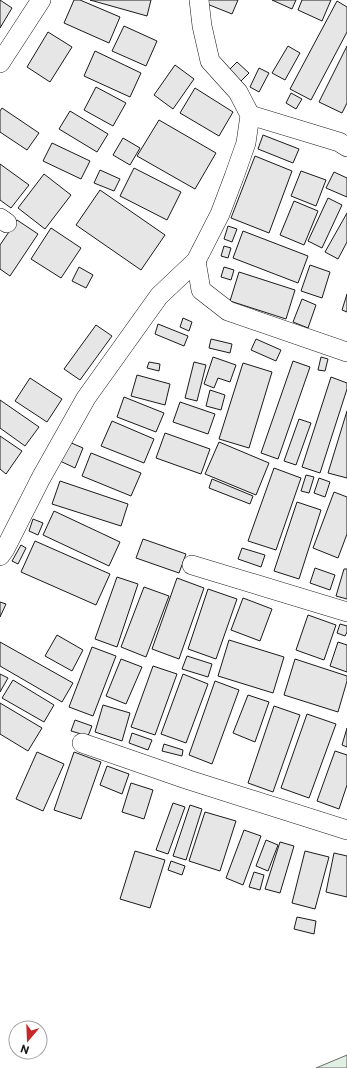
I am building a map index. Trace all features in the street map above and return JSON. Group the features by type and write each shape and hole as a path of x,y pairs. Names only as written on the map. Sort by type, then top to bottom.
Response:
{"street":[{"path":"0,63 41,0"},
{"path":"0,556 41,478 86,398 159,296 196,261 220,214 234,177 246,143 250,115 238,92 210,61 202,26 199,0"},
{"path":"250,115 338,142 347,147"},
{"path":"196,261 201,290 228,311 347,352"},
{"path":"192,565 347,612"},
{"path":"82,743 188,780 347,830"}],"green space":[{"path":"347,1055 347,1068 316,1068"}],"building":[{"path":"0,0 12,8 0,28"},
{"path":"74,0 80,0 120,17 109,43 64,23"},
{"path":"90,0 151,0 147,16"},
{"path":"203,0 238,0 232,14 202,2"},
{"path":"272,0 296,0 292,9"},
{"path":"302,0 331,0 322,21 298,10"},
{"path":"337,1 347,7 347,32 311,100 290,89"},
{"path":"124,26 157,41 146,66 112,51"},
{"path":"48,32 72,47 50,82 27,67"},
{"path":"288,46 300,53 285,80 272,73"},
{"path":"347,46 347,103 342,113 319,102"},
{"path":"95,51 141,73 130,97 84,76"},
{"path":"237,62 249,73 241,81 229,70"},
{"path":"175,65 194,79 173,109 154,95"},
{"path":"259,68 269,73 259,92 250,87"},
{"path":"96,87 126,103 113,126 84,110"},
{"path":"195,88 233,112 219,136 180,113"},
{"path":"291,93 302,99 296,109 286,103"},
{"path":"2,108 39,133 27,150 0,132 0,111"},
{"path":"70,111 108,134 97,152 59,129"},
{"path":"159,120 216,153 195,189 137,156"},
{"path":"263,135 299,149 293,163 258,149"},
{"path":"123,138 140,148 130,165 113,155"},
{"path":"52,143 90,161 81,179 43,161"},
{"path":"255,156 292,171 269,233 231,218"},
{"path":"0,164 29,185 11,208 0,200"},
{"path":"134,168 181,192 167,220 120,196"},
{"path":"100,170 120,179 114,191 94,183"},
{"path":"301,171 326,180 316,206 291,196"},
{"path":"334,172 347,178 347,197 326,188"},
{"path":"44,174 71,195 45,229 18,208"},
{"path":"100,190 165,235 141,270 76,225"},
{"path":"328,198 342,205 322,248 308,241"},
{"path":"294,201 318,211 304,245 280,235"},
{"path":"347,213 347,242 338,259 325,252"},
{"path":"17,220 38,234 10,276 0,269 0,245"},
{"path":"228,226 237,229 232,242 224,239"},
{"path":"51,228 81,248 61,278 31,259"},
{"path":"243,231 308,256 298,283 233,258"},
{"path":"224,246 231,248 228,258 221,256"},
{"path":"310,265 330,272 322,298 301,291"},
{"path":"79,267 93,275 86,288 72,281"},
{"path":"224,267 234,270 231,280 221,277"},
{"path":"239,272 295,290 286,319 230,301"},
{"path":"347,294 347,312 342,310"},
{"path":"302,299 316,305 308,328 293,322"},
{"path":"183,318 192,322 189,331 180,327"},
{"path":"158,324 188,336 184,346 155,334"},
{"path":"96,325 112,336 80,380 64,369"},
{"path":"211,339 232,344 230,353 209,348"},
{"path":"256,339 281,350 276,361 251,350"},
{"path":"213,357 236,365 230,382 218,378 214,388 204,384"},
{"path":"321,357 328,359 325,371 318,370"},
{"path":"293,361 310,367 278,459 261,453"},
{"path":"149,362 160,364 159,371 147,368"},
{"path":"194,362 206,365 197,401 185,398"},
{"path":"243,363 272,372 249,448 219,439"},
{"path":"137,375 170,384 165,405 131,396"},
{"path":"331,377 347,383 347,389 320,473 302,467"},
{"path":"30,378 62,399 47,422 15,401"},
{"path":"210,390 225,395 221,410 206,406"},
{"path":"124,397 164,413 156,432 117,417"},
{"path":"0,400 39,427 25,446 0,428"},
{"path":"180,402 215,414 208,434 173,422"},
{"path":"347,411 347,478 328,473"},
{"path":"299,419 311,423 296,465 284,461"},
{"path":"112,421 154,439 144,463 101,446"},
{"path":"165,433 210,449 201,474 156,458"},
{"path":"0,436 22,451 6,474 0,469"},
{"path":"69,442 83,448 75,468 60,461"},
{"path":"219,442 269,463 256,495 205,474"},
{"path":"91,453 141,473 131,496 82,476"},
{"path":"274,468 301,478 276,550 248,541"},
{"path":"306,475 314,477 309,493 301,491"},
{"path":"319,478 330,482 325,497 314,493"},
{"path":"212,479 253,496 250,504 209,488"},
{"path":"60,481 128,504 121,526 52,504"},
{"path":"334,492 347,497 347,534 338,558 313,548"},
{"path":"297,502 321,510 299,579 274,571"},
{"path":"54,511 120,542 109,566 43,535"},
{"path":"33,519 43,523 38,535 29,531"},
{"path":"143,539 186,554 179,573 136,558"},
{"path":"35,541 110,574 96,605 21,572"},
{"path":"21,545 26,548 18,564 12,561"},
{"path":"242,548 265,555 261,567 238,559"},
{"path":"315,568 335,575 330,590 310,583"},
{"path":"344,569 347,569 347,599 336,596"},
{"path":"117,577 138,584 117,647 95,639"},
{"path":"177,578 204,588 179,659 152,649"},
{"path":"144,587 169,596 146,657 121,647"},
{"path":"208,589 237,599 216,659 188,649"},
{"path":"243,598 272,609 260,641 231,630"},
{"path":"0,602 6,604 0,617"},
{"path":"308,615 336,625 324,660 296,650"},
{"path":"340,624 347,626 345,636 337,633"},
{"path":"57,635 83,650 72,671 45,656"},
{"path":"229,640 284,657 273,693 218,676"},
{"path":"0,642 73,683 62,702 0,666"},
{"path":"338,642 347,645 347,672 330,666"},
{"path":"92,647 116,656 93,716 69,707"},
{"path":"187,656 212,664 208,677 182,669"},
{"path":"121,659 142,667 126,704 106,696"},
{"path":"295,659 347,676 347,681 338,712 284,695"},
{"path":"153,666 177,674 155,735 131,727"},
{"path":"0,674 8,678 0,692"},
{"path":"183,674 208,684 186,743 161,734"},
{"path":"13,680 54,705 44,722 2,698"},
{"path":"215,681 239,690 212,764 189,755"},
{"path":"248,695 269,702 255,742 233,733"},
{"path":"0,703 42,728 28,751 0,734"},
{"path":"103,705 130,713 122,741 95,732"},
{"path":"274,706 300,715 273,792 248,783"},
{"path":"307,714 336,724 309,798 281,788"},
{"path":"75,720 92,726 88,736 71,731"},
{"path":"347,728 347,747 342,745"},
{"path":"132,733 152,740 148,750 129,743"},
{"path":"164,744 183,750 182,756 162,751"},
{"path":"335,751 347,755 347,785 339,809 317,801"},
{"path":"37,752 64,764 43,811 16,799"},
{"path":"74,752 101,762 81,819 54,810"},
{"path":"107,766 129,774 122,794 100,785"},
{"path":"131,783 153,790 144,819 122,812"},
{"path":"173,803 185,807 168,854 156,850"},
{"path":"190,805 202,809 186,860 173,856"},
{"path":"205,812 236,821 220,871 189,861"},
{"path":"244,830 261,836 243,885 226,878"},
{"path":"266,840 278,845 268,871 256,866"},
{"path":"280,842 294,846 280,893 265,889"},
{"path":"135,851 165,860 150,908 120,899"},
{"path":"305,851 329,857 315,909 292,903"},
{"path":"334,853 347,856 347,897 326,892"},
{"path":"171,861 185,866 182,875 168,870"},
{"path":"254,872 264,875 260,890 249,887"},
{"path":"297,917 316,921 314,934 294,929"}]}
